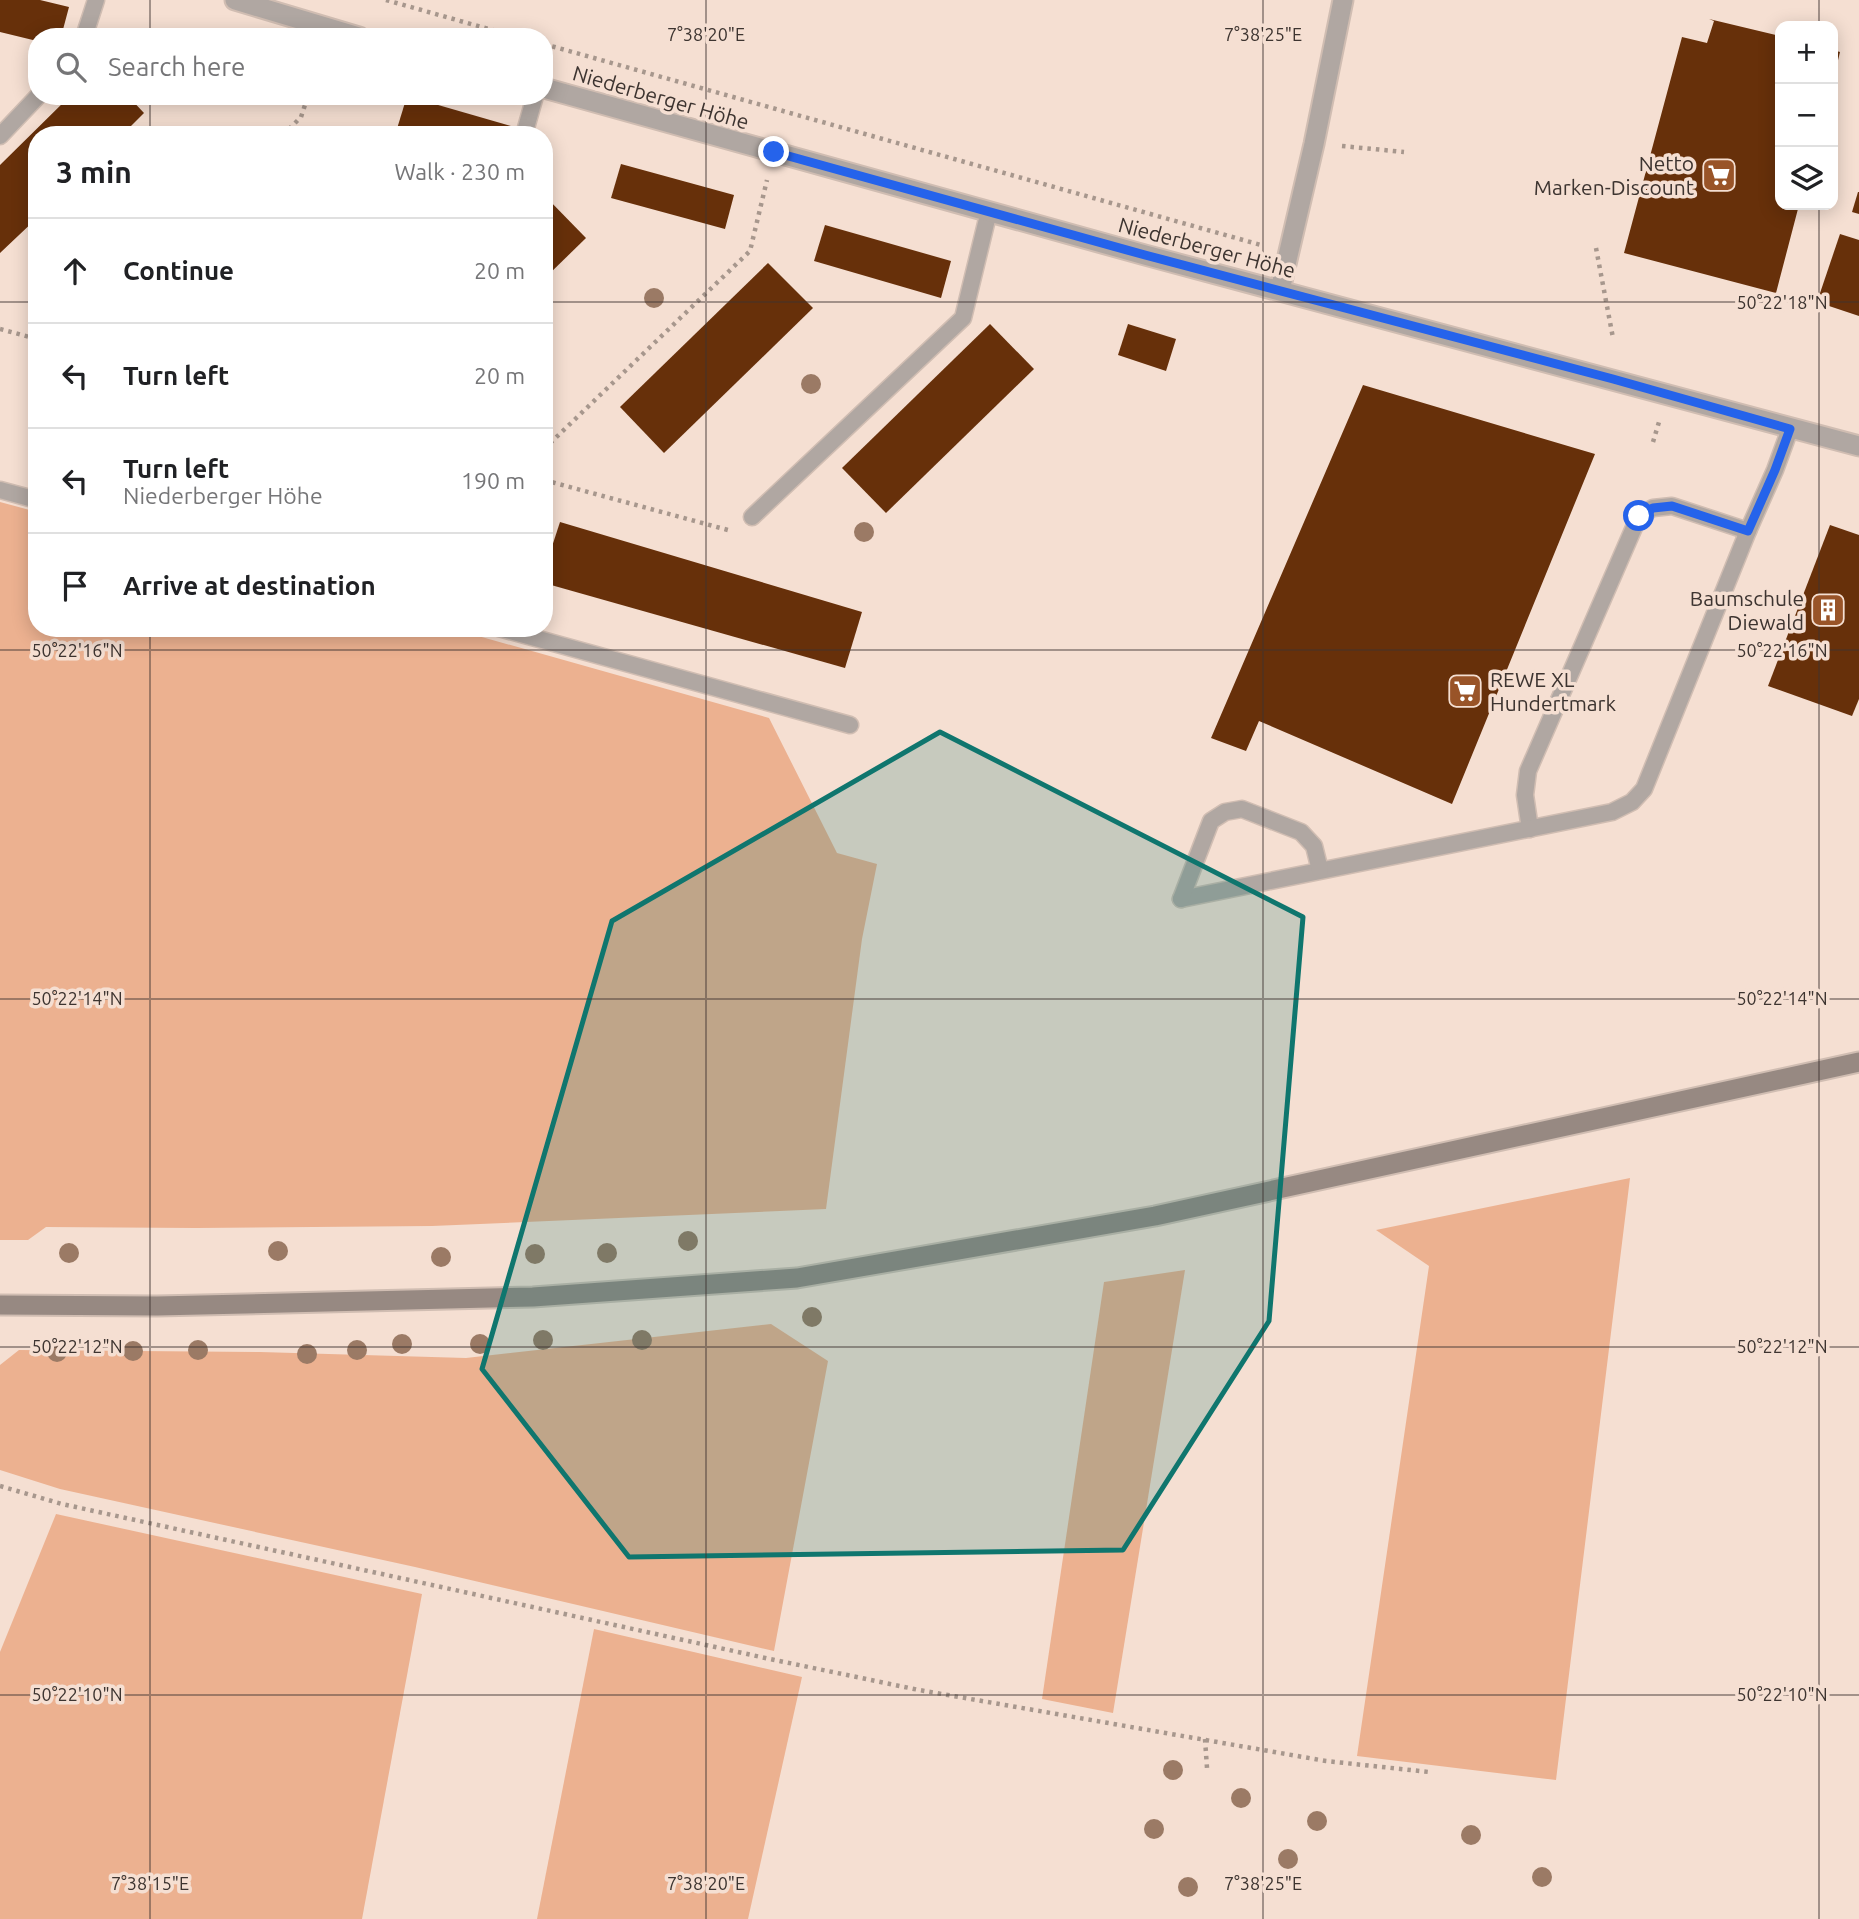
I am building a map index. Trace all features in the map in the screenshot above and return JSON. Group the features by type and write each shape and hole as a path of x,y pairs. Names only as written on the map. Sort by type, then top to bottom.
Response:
{"main road":[{"path":"0,1305 157,1306 533,1297 797,1278 1155,1216 1859,1062"}],"street":[{"path":"235,0 329,28"},
{"path":"1280,290 1314,144 1343,0"},
{"name":"Niederberger Höhe","path":"553,91 1859,446"}],"lane":[{"path":"87,28 96,0"},
{"path":"0,136 29,105"},
{"path":"527,126 532,105"},
{"path":"752,517 963,318 989,211"},
{"path":"1320,870 1314,846 1301,832 1242,809 1225,812 1211,821 1181,899 1612,812 1632,802 1644,789 1790,429"},
{"path":"0,490 28,498"},
{"path":"1530,828 1525,795 1528,771 1639,516 1653,508 1672,506 1748,531"},
{"path":"532,637 850,725"}],"path":[{"path":"386,0 485,28"},
{"path":"553,47 1290,253"},
{"path":"292,126 302,117 306,105"},
{"path":"1314,144 1404,152"},
{"path":"553,440 750,251 774,152"},
{"path":"1596,248 1613,338"},
{"path":"0,329 28,337"},
{"path":"1653,442 1658,426"},
{"path":"553,482 754,537 752,517"},
{"path":"0,1486 62,1504 932,1692 1326,1761 1429,1772"},
{"path":"1205,1739 1207,1768"}],"highlighted area":[{"path":"940,732 1303,917 1269,1321 1123,1550 629,1557 482,1369 612,921"}],"shaded area":[{"path":"0,502 28,510 28,637 482,637 769,718 837,853 877,864 862,939 826,1209 432,1226 46,1227 28,1240 0,1240"},
{"path":"1630,1178 1556,1780 1357,1756 1429,1266 1376,1230"},
{"path":"1185,1270 1113,1713 1042,1699 1104,1282"},
{"path":"771,1324 828,1361 774,1651 415,1567 60,1489 0,1470 0,1365 19,1350 260,1352 466,1358"},
{"path":"56,1514 422,1594 362,1919 0,1919 0,1652"},
{"path":"594,1629 802,1677 748,1919 537,1919"}],"building":[{"path":"0,0 40,0 69,7 63,28 28,28 28,39 0,32"},
{"path":"1709,19 1775,35 1775,210 1798,210 1776,293 1624,253 1682,37 1707,43 1714,21"},
{"path":"61,105 136,105 144,113 131,126 40,126"},
{"path":"404,105 438,105 511,126 398,126"},
{"path":"28,137 28,227 0,253 0,165"},
{"path":"621,164 734,195 725,229 611,198"},
{"path":"1859,192 1859,214 1852,212"},
{"path":"553,204 586,238 553,270"},
{"path":"825,225 951,261 941,298 814,261"},
{"path":"1840,234 1859,240 1859,316 1817,302"},
{"path":"768,263 813,308 664,453 620,407"},
{"path":"990,324 1034,369 886,513 842,468"},
{"path":"1128,324 1176,339 1166,371 1118,355"},
{"path":"1363,385 1595,454 1452,804 1259,721 1246,751 1211,738"},
{"path":"560,522 862,612 845,668 553,586 553,543"},
{"name":"Baumschule Diewald","path":"1830,525 1859,535 1859,699 1852,716 1768,686"}],"place":[{"name":"Netto Marken-Discount","path":"1719,175"},
{"name":"Baumschule Diewald","path":"1828,610"},
{"name":"REWE XL Hundertmark","path":"1465,691"}],"route":[{"path":"774,152 1790,429 1748,531 1672,506 1653,508 1639,516"}]}
